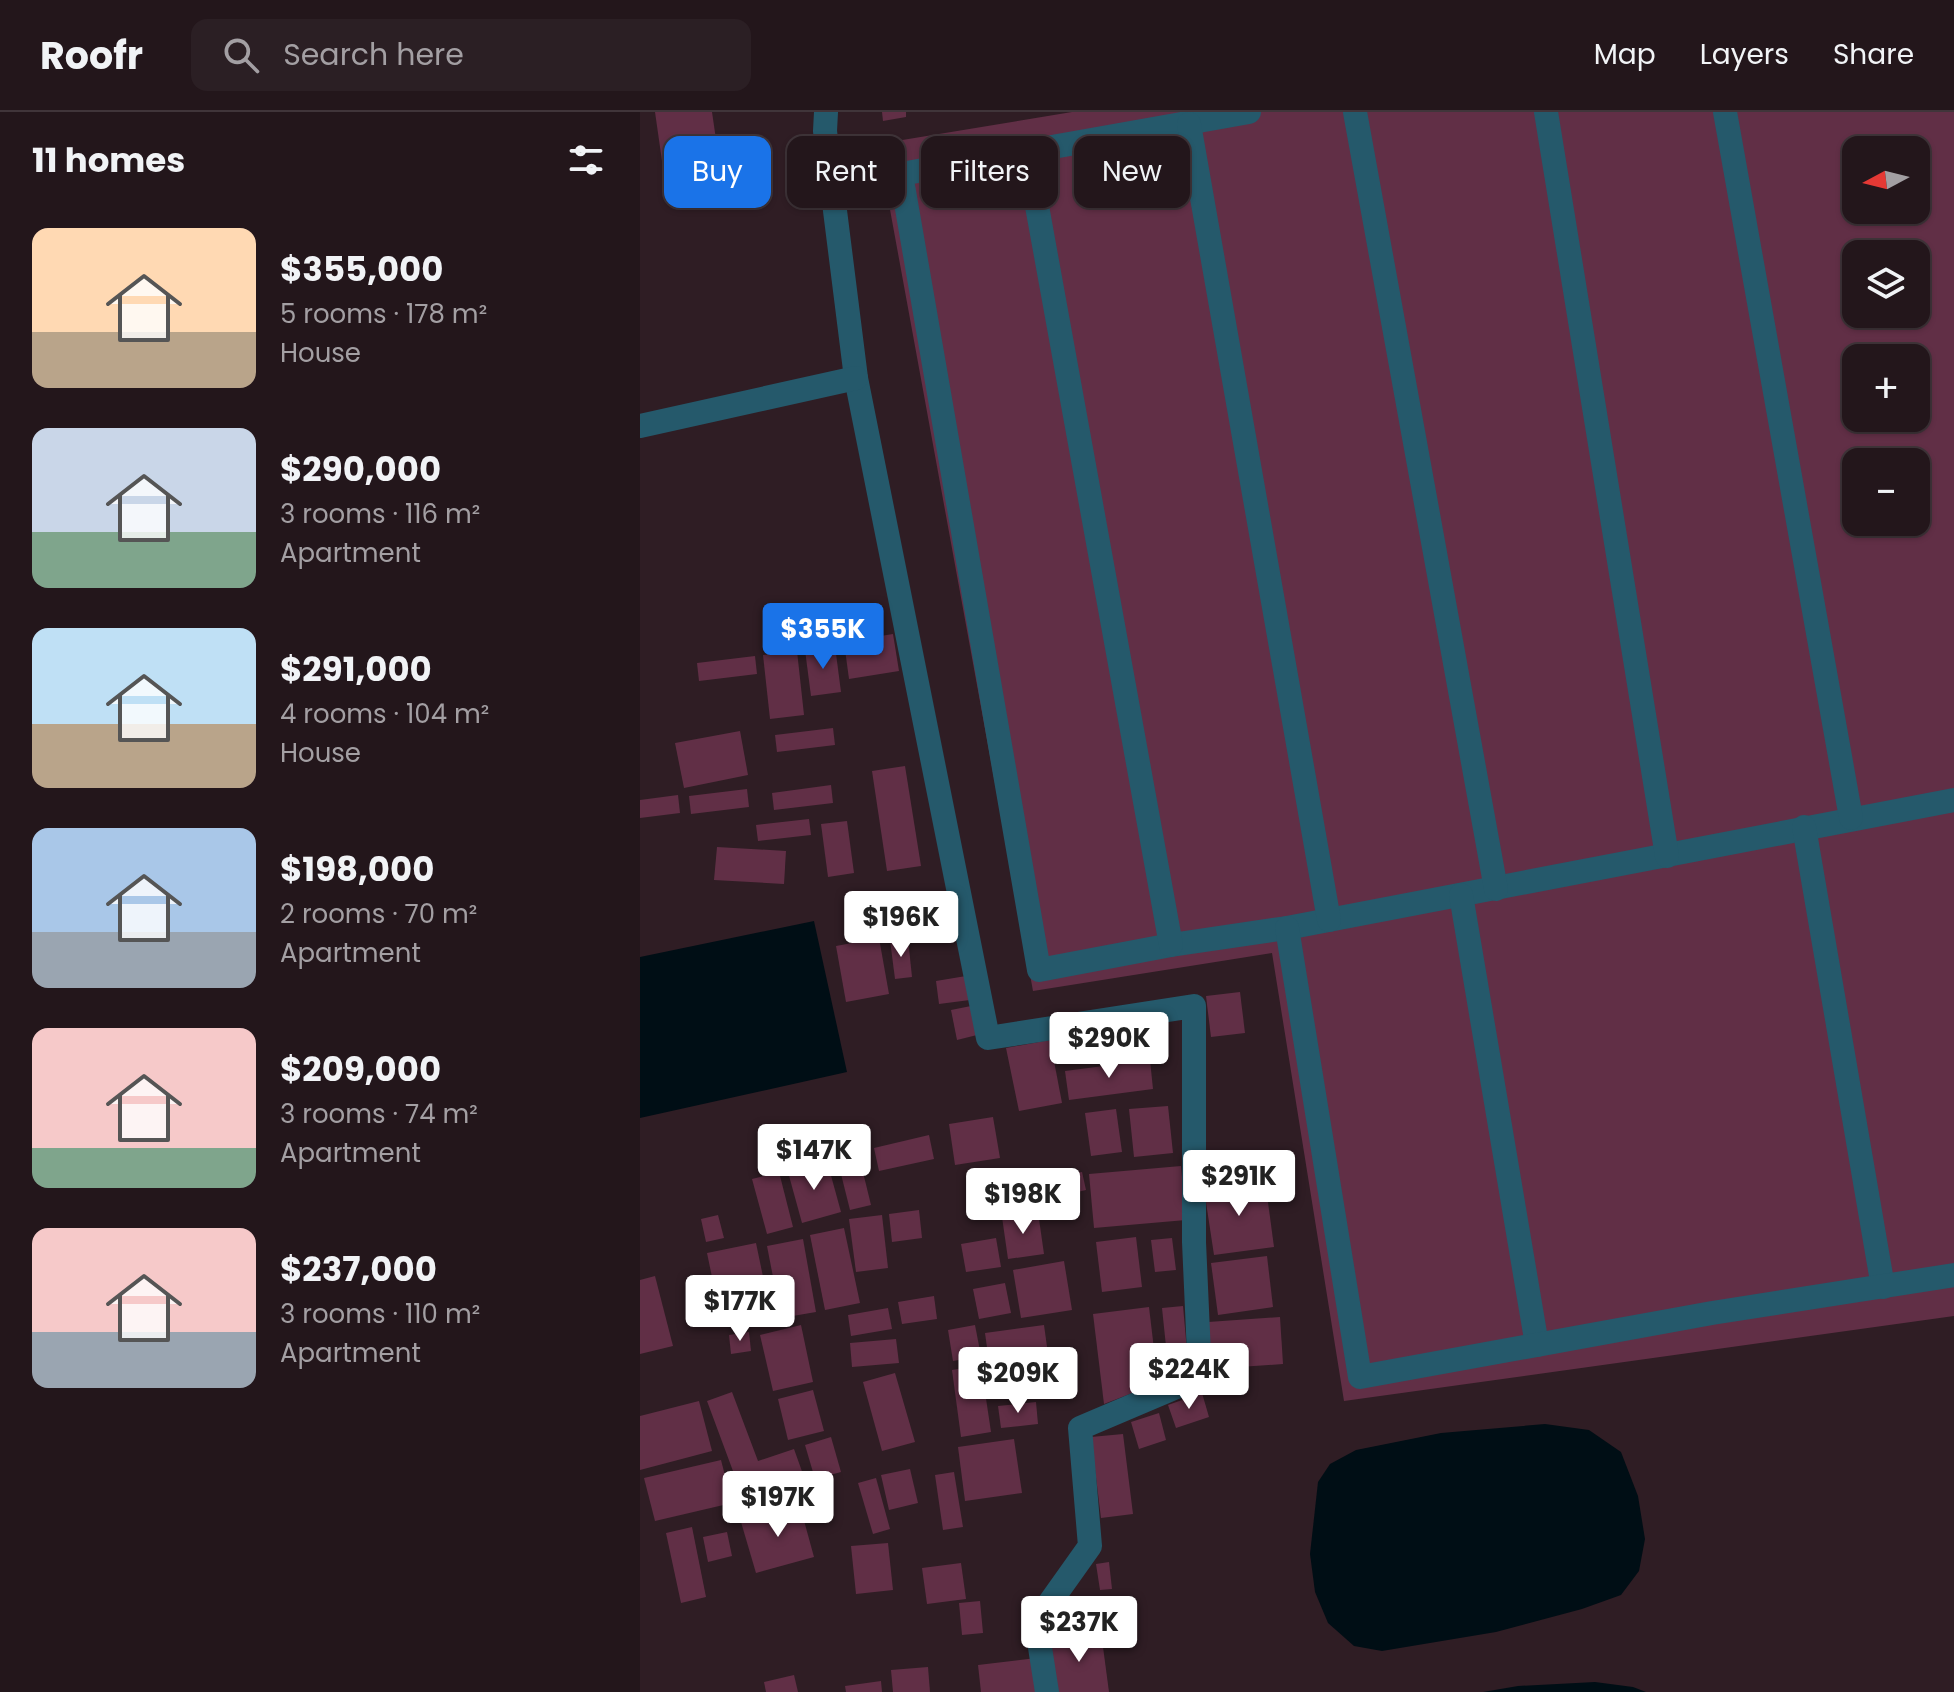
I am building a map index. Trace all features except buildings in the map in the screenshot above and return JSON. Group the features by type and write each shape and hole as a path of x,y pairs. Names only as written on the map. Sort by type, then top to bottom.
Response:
{"street":[{"path":"826,112 825,131 856,378 988,1038 1194,1006 1194,1242 1200,1377 1080,1428 1090,1546 1036,1622 1047,1692"},
{"path":"1058,146 1249,112"},
{"path":"1355,112 1496,889"},
{"path":"1546,112 1667,856"},
{"path":"1725,112 1851,818"},
{"path":"1189,124 1329,920"},
{"path":"921,170 901,174 1039,970 1171,945 1287,928 1954,800"},
{"path":"1037,208 1171,945"},
{"path":"640,426 856,378"},
{"path":"1804,827 1883,1287"},
{"path":"1461,895 1537,1345"},
{"path":"1287,928 1360,1377 1712,1313 1954,1275"}],"shaded area":[{"path":"814,921 847,1072 640,1118 640,957"},
{"path":"1545,1424 1589,1430 1621,1452 1638,1496 1645,1539 1639,1571 1621,1595 1496,1632 1382,1651 1354,1646 1328,1623 1315,1592 1310,1554 1318,1482 1330,1464 1356,1450 1441,1433"},
{"path":"1595,1682 1633,1687 1646,1692 1483,1692 1518,1686"}]}
